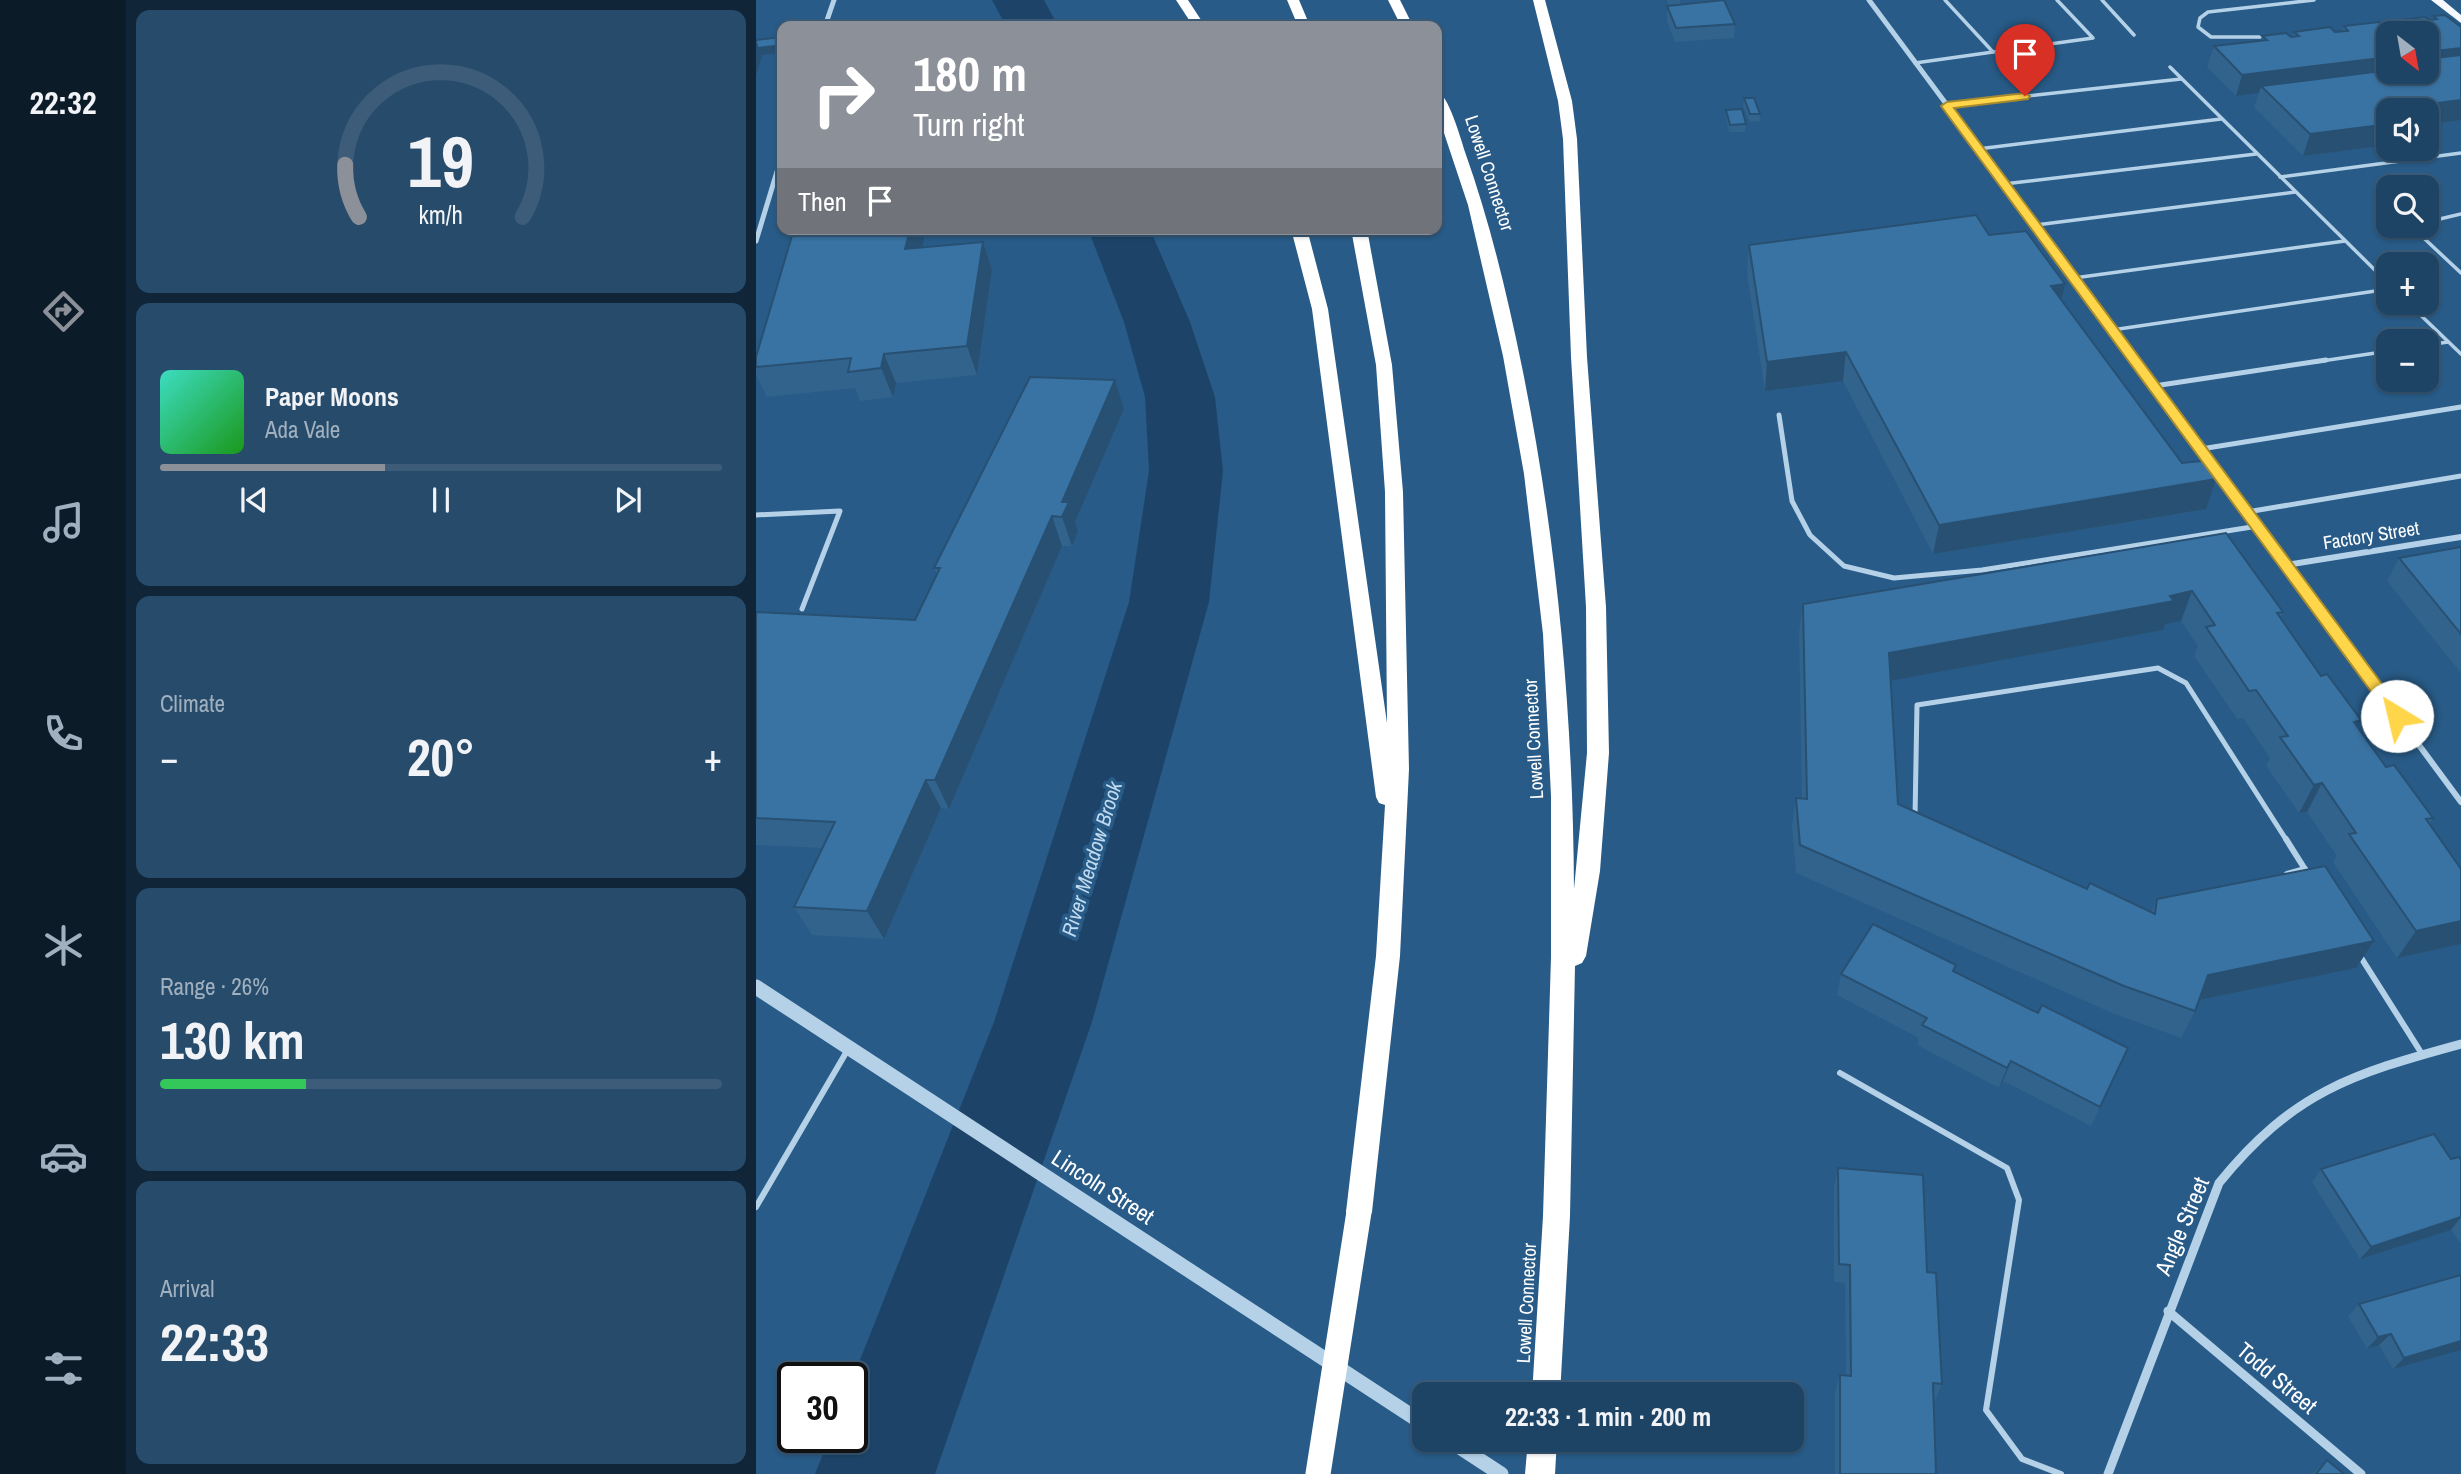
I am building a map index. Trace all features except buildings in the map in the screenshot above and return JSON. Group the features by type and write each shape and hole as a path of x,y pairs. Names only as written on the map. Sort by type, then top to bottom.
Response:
{"highway":[{"path":"1182,0 1196,21"},
{"path":"1293,0 1302,21"},
{"path":"1394,0 1404,21"},
{"path":"1539,0 1565,102 1570,139 1579,357 1596,607 1598,753 1589,871 1562,1031"},
{"name":"Lowell Connector","path":"1442,109 1467,181 1496,281 1532,450 1548,587 1561,773 1565,901 1559,1187 1547,1382"},
{"path":"1301,235 1320,309 1394,850"},
{"path":"1318,1474 1359,1212 1388,956 1398,769 1398,564 1394,492 1384,365 1360,235"},
{"path":"1540,1474 1542,1452"}],"main road":[{"path":"2436,0 2460,18"}],"street":[{"path":"827,21 834,0"},
{"path":"1869,0 1947,106"},
{"path":"756,242 777,172"},
{"name":"Factory Street","path":"2286,565 2461,537"},
{"path":"2286,565 2461,802"},
{"name":"Lincoln Street","path":"756,987 1412,1416"},
{"name":"Angle Street","path":"2108,1474 2219,1183 2241,1153 2270,1124 2318,1092 2373,1068 2461,1044"},
{"name":"Todd Street","path":"2168,1311 2361,1474"},
{"path":"1467,1452 1501,1474"}],"lane":[{"path":"1945,0 1993,52"},
{"path":"1915,63 2093,38 2057,0"},
{"path":"2102,0 2134,35"},
{"path":"2274,37 2211,37 2198,27 2200,18 2208,12 2314,0"},
{"path":"2444,18 2460,18"},
{"path":"2169,67 2376,273"},
{"path":"2181,79 1947,106 2286,565"},
{"path":"1978,149 2221,119"},
{"path":"2004,184 2256,153"},
{"path":"2280,177 2461,153"},
{"path":"2036,225 2295,191"},
{"path":"2439,219 2461,214"},
{"path":"2424,238 2461,273"},
{"path":"2074,278 2345,241"},
{"path":"2112,330 2376,288"},
{"path":"2420,315 2461,354"},
{"path":"2439,343 2448,342"},
{"path":"2154,386 2376,353"},
{"path":"2201,449 2461,407"},
{"path":"1779,415 1792,501 1810,535 1844,566 1894,578 1982,570 2258,526"},
{"path":"2247,512 2461,476"},
{"path":"756,515 840,511 802,609"},
{"path":"1915,831 1917,705 2158,668 2186,683 2312,881"},
{"path":"2278,876 2305,869"},
{"path":"2356,950 2422,1054"},
{"path":"756,1207 849,1048"},
{"path":"1840,1073 2007,1168 2019,1200 1986,1410 2022,1459 2061,1474"}],"waterway":[{"name":"River Meadow Brook","path":"1018,0 1029,21"},
{"name":"River Meadow Brook","path":"875,1474 1043,1022 1169,602 1186,471 1180,397 1157,322 1121,235"}],"route":[{"path":"2025,96 1947,106 2397,716"}]}
